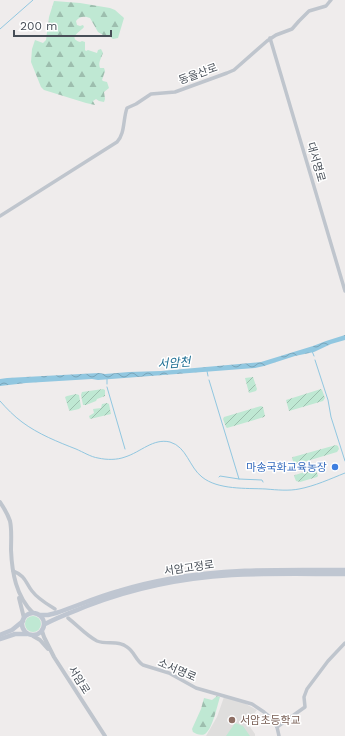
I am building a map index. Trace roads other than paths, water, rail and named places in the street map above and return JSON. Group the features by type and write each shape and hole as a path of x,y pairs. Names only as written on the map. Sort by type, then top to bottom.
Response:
{"main road":[{"name":"서암고정로","path":"40,615 56,613 119,591 191,575 237,571 345,570"},
{"name":"서암고정로","path":"45,624 118,595 183,580 232,575 345,574"},
{"path":"0,635 12,630 23,620 26,615 33,613 40,615 44,620 45,624 40,634 33,636 27,634 15,634 0,639"},
{"path":"23,620 23,628 27,634"}],"street":[{"name":"동을산로","path":"0,216 117,142 122,135 127,108 151,94 175,92 234,70 270,38 281,32 292,29 309,11 326,6 331,0"},
{"name":"대서명로","path":"270,38 345,291"},
{"path":"0,502 10,522 13,571 23,620"},
{"path":"13,571 17,572 24,578 32,591 40,599 55,609"},
{"path":"17,590 24,603 33,613"},
{"name":"소서명로","path":"68,618 97,641 121,644 128,647 140,664 169,673 196,688 252,704 270,717 278,727"},
{"name":"서암로","path":"42,631 54,657 104,736"},
{"path":"33,636 40,640 54,657"},
{"path":"279,736 278,727 305,707 304,696 307,689 328,661 345,643"}],"water":[{"path":"345,335 345,340 331,344 314,352 255,368 0,386 0,379 7,378 161,371 261,362"}],"waterway":[{"path":"0,29 33,0"},
{"path":"312,351 314,356"},
{"path":"315,360 345,461"},
{"path":"207,371 208,376"},
{"path":"107,379 107,384"},
{"path":"209,380 239,479"},
{"path":"107,387 125,449"},
{"path":"0,401 22,422 35,430 55,441 90,456 101,459 119,459 158,442 170,442 180,448 202,477 224,486 295,490 317,484 345,473"},
{"path":"219,477 262,480 263,482"}],"place":[{"name":"마송국화교육농장","path":"335,467"},
{"name":"서암초등학교","path":"232,720"}],"water label":[{"name":"서암천","path":"174,363"}]}
